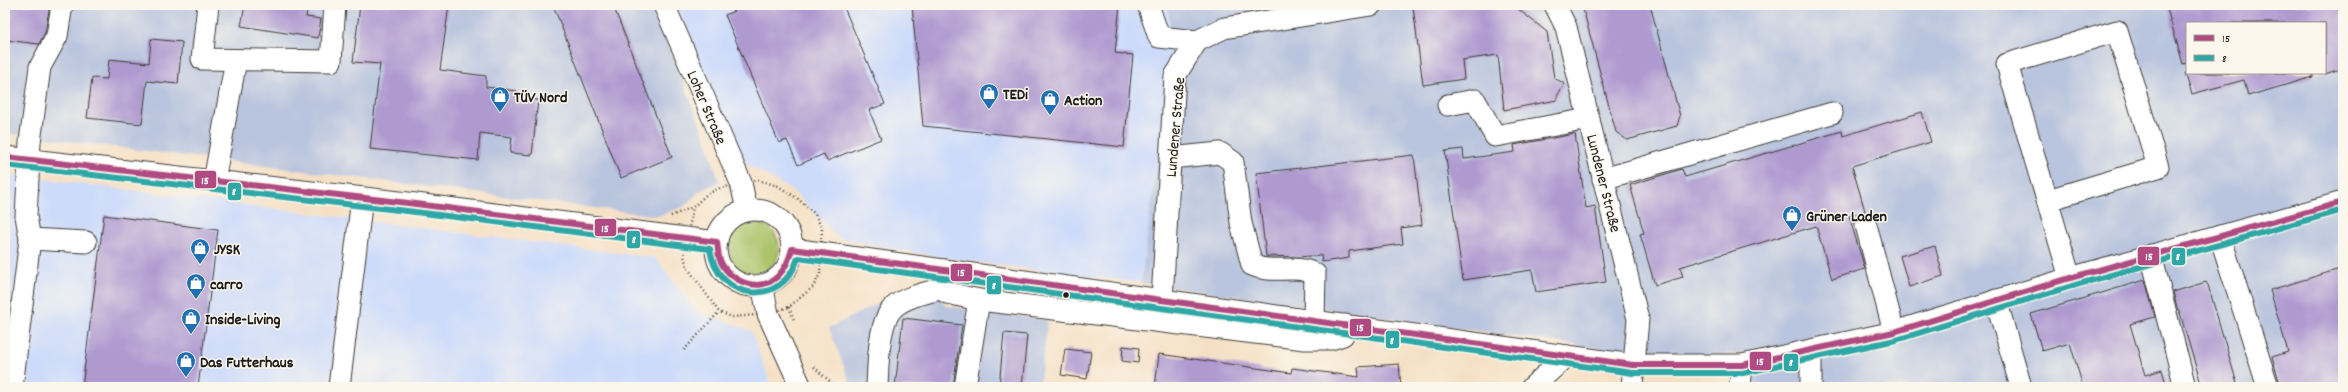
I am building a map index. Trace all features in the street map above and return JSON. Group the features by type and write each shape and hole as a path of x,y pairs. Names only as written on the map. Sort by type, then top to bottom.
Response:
{"street":[{"path":"12,387 30,239 26,216 29,159 40,67 57,36 62,5"},
{"path":"208,5 202,59 331,62 335,5"},
{"name":"Loher Straße","path":"664,5 741,183 747,210"},
{"path":"1148,5 1159,37 1197,41 1224,28 1371,5"},
{"name":"Lundener Straße","path":"1555,5 1566,27 1638,319 1632,387"},
{"path":"2048,200 2158,167 2117,31 2007,64 2070,278"},
{"name":"Lundener Straße","path":"1162,300 1175,76 1197,41"},
{"path":"214,181 236,60"},
{"path":"1448,105 1475,100 1496,136 1589,119"},
{"path":"1603,179 1832,113"},
{"path":"1170,158 1220,153 1233,162 1241,223 1252,265 1264,270 1305,269 1315,274 1314,321"},
{"path":"5,157 362,198 688,240 717,242"},
{"path":"339,387 362,198"},
{"path":"792,248 943,279 1162,300 1633,365 1742,365 1894,332 2070,278 2343,202"},
{"path":"747,210 769,213 782,221 789,234 792,248 789,263 781,275 762,285 746,284 732,278 721,266 717,250 717,242 724,225 738,213 747,210"},
{"path":"1866,225 1894,332"},
{"path":"2220,236 2268,387"},
{"path":"30,239 86,242"},
{"path":"2151,255 2185,387"},
{"path":"943,279 951,295 979,300 1305,340 1338,338 1343,335 1346,325"},
{"path":"877,387 881,343 887,314 895,306 943,279"},
{"path":"762,285 768,314 800,387"},
{"path":"965,387 979,300"},
{"path":"1996,300 2021,387"},
{"path":"1811,350 1811,387"},
{"path":"1532,387 1567,356"},
{"path":"1740,387 1742,365"}],"path":[{"path":"758,180 778,186 797,198 815,214 822,230 820,274 813,287 789,307 768,314 732,316 719,312 687,267 684,256 693,207 707,194 720,188 741,183 758,180"},
{"path":"789,307 797,327"},
{"path":"684,350 719,312"},
{"path":"811,360 814,366 836,387"}],"shaded area":[{"path":"5,5 653,5 707,142 719,182 700,191 683,207 658,216 5,133"},
{"path":"674,5 1167,5 1173,42 1141,283 944,258 839,238 794,192 748,165 721,123"},
{"path":"1167,5 2343,5 2343,387 1755,387 1743,354 1680,356 1604,349 1141,283 1173,43"},
{"path":"5,174 655,258 696,311 751,331 772,387 5,387"},
{"path":"926,279 946,306 1048,320 1039,387 852,387 829,328"}],"green space":[{"path":"749,223 759,223 772,230 779,243 779,253 772,266 759,273 749,273 740,269 733,262 729,253 729,243 733,234 740,227"}],"building":[{"path":"5,5 50,5 45,32 39,44 5,40"},
{"path":"245,5 308,5 306,17 321,19 318,38 241,26"},
{"path":"360,5 449,5 440,70 486,76 486,87 517,91 516,97 538,100 532,155 510,153 512,137 480,133 478,160 370,149 380,64 353,62"},
{"path":"553,5 613,5 672,157 621,178"},
{"path":"748,5 843,5 885,104 869,110 881,139 827,161 824,154 798,165 787,140 779,143 725,15"},
{"path":"912,5 1120,5 1115,53 1133,55 1124,147 923,126"},
{"path":"1431,5 1513,5 1547,32 1554,78 1565,84 1557,96 1557,100 1504,110 1498,55 1462,60 1464,79 1423,85 1413,7"},
{"path":"1582,5 1650,5 1680,116 1677,126 1627,140 1616,132"},
{"path":"2166,5 2343,5 2343,68 2326,74 2326,22 2186,22 2186,63 2183,64"},
{"path":"151,39 182,42 178,84 147,81 142,124 87,118 92,78 107,79 109,59 149,63"},
{"path":"2185,73 2313,74 2313,77 2248,96 2244,80 2192,94"},
{"path":"1922,112 1931,142 1852,166 1865,211 1849,216 1865,269 1832,279 1816,226 1680,267 1683,277 1655,285 1640,234 1644,233 1630,185 1682,169 1685,177 1842,131 1843,136"},
{"path":"1575,134 1586,208 1595,206 1606,282 1536,292 1532,270 1463,280 1445,151 1463,149 1464,159 1515,152 1514,145"},
{"path":"1414,155 1422,225 1401,228 1403,244 1349,251 1349,258 1322,262 1321,255 1298,257 1266,256 1256,173"},
{"path":"104,215 218,230 198,387 82,387"},
{"path":"1935,246 1943,276 1909,287 1900,256"},
{"path":"2343,268 2343,387 2281,387 2272,357 2288,352 2270,290"},
{"path":"2145,280 2155,317 2130,324 2145,375 2162,370 2167,387 2083,387 2070,343 2042,351 2031,314"},
{"path":"2206,282 2238,387 2202,387 2178,310 2173,292"},
{"path":"903,318 962,325 953,387 895,387"},
{"path":"1004,333 1027,335 1022,387 999,387"},
{"path":"1123,346 1139,348 1138,363 1122,361"},
{"path":"1065,349 1091,352 1087,379 1061,375"},
{"path":"1159,354 1291,373 1292,368 1359,377 1358,367 1399,364 1401,387 1155,387"}],"transit line":[{"name":"15","path":"5,157 408,203 717,242 719,258 724,268 738,279 754,285 763,284 778,276 785,267 792,249 1633,365 1742,365 1894,332 2070,278 2343,202"},
{"name":"8","path":"5,165 407,211 710,249 715,266 724,280 737,288 751,292 765,291 778,285 790,274 798,258 1633,373 1743,373 1896,340 2072,286 2343,210"}],"place":[{"name":"TEDi","path":"989,110"},
{"name":"TÜV Nord","path":"500,113"},
{"name":"Action","path":"1050,116"},
{"name":"Grüner Laden","path":"1792,232"},
{"name":"JYSK","path":"200,265"},
{"name":"carro","path":"196,300"},
{"name":"Inside-Living","path":"191,335"},
{"name":"Das Futterhaus","path":"186,378"}]}
